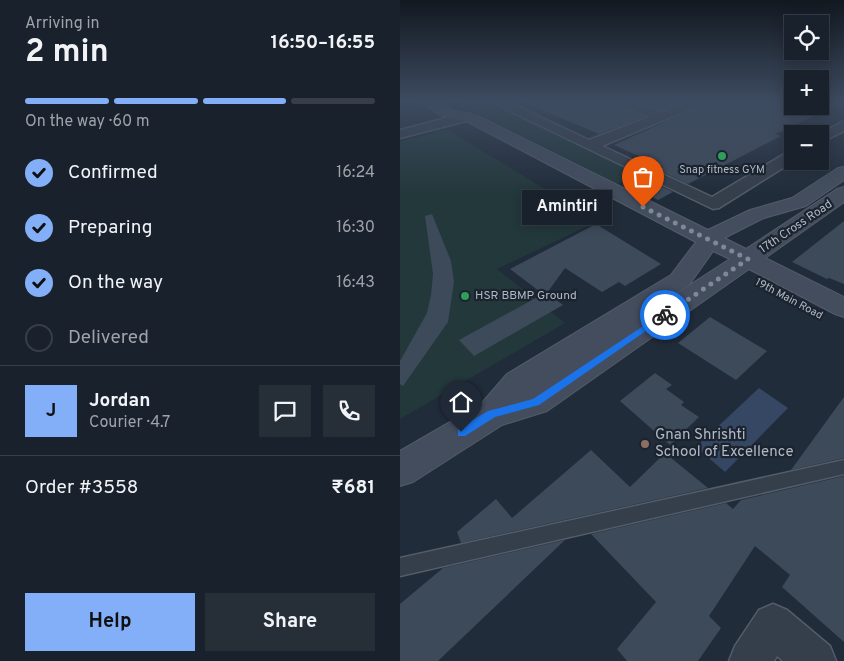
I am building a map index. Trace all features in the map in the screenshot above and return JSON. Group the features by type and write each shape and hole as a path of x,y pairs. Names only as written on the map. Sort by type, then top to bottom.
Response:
{"main road":[{"name":"19th Main Road","path":"483,132 740,265 844,308"},
{"name":"17th Cross Road","path":"492,414 518,383 680,280 704,246 718,232 744,219 799,202 844,172"},
{"name":"17th Cross Road","path":"400,470 492,414 536,402 844,193"},
{"path":"779,208 806,219"},
{"name":"19th Main Road","path":"740,265 770,288 844,328"}],"street":[{"path":"562,132 713,204 784,161"},
{"path":"590,145 623,132"},
{"path":"750,661 773,624 814,661"}],"lane":[{"path":"400,567 844,467"}],"green space":[{"path":"436,132 451,132 598,221 497,269 565,323 400,419 400,142"},
{"path":"515,132 550,132 640,173 617,184"}],"water":[{"path":"759,388 788,408 725,472 696,447"}],"building":[{"path":"643,132 780,132 775,134 781,136 688,184 658,170 663,167 614,145"},
{"path":"642,177 673,192 658,200 627,184"},
{"path":"432,214 451,261 454,282 448,322 403,386 400,384 400,361 427,313 431,295 433,274 425,216"},
{"path":"844,221 844,284 829,278 827,279 792,262"},
{"path":"596,224 661,264 625,286 619,282 602,292 565,268 547,293 563,305 474,356 459,340 543,294 510,269"},
{"path":"710,317 767,351 736,380 678,343"},
{"path":"655,373 672,385 666,389 684,402 681,405 699,417 670,445 620,401"},
{"path":"844,397 844,458 791,470"},
{"path":"591,450 630,487 665,453 708,488 461,543 457,532 496,499 512,518"},
{"path":"844,476 844,642 782,587 790,575 755,546 709,616 721,628 698,661 627,661 617,649 656,602 591,534 726,503 733,509 741,500"},
{"path":"565,540 438,661 400,661 400,604 443,568"}],"way so far":[{"path":"643,207 748,259 665,315"}],"place":[{"name":"Snap fitness GYM","path":"722,156"},
{"name":"Amintiri","path":"643,207"},
{"name":"HSR BBMP Ground","path":"465,296"},
{"name":"Gnan Shrishti School of Excellence","path":"645,444"}],"route":[{"path":"461,432 492,414 536,402 665,315"}]}
